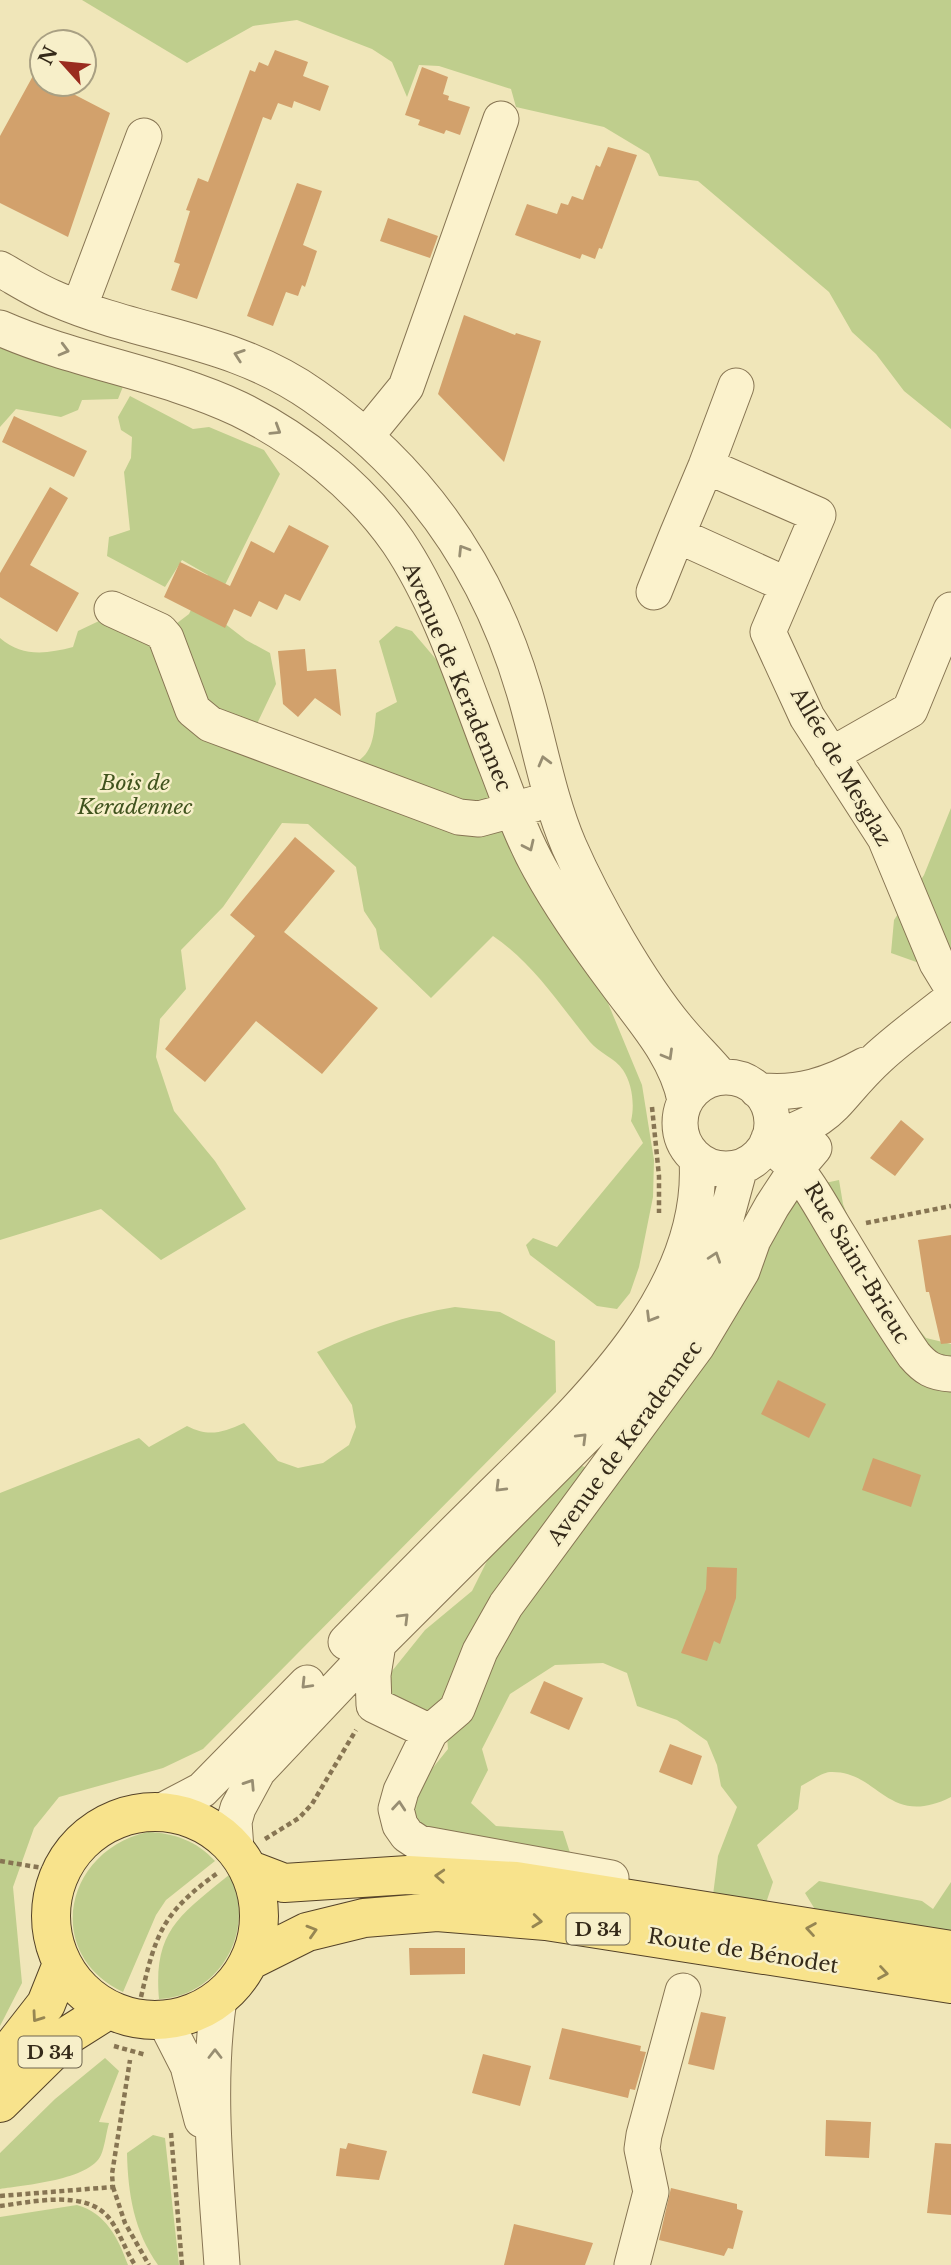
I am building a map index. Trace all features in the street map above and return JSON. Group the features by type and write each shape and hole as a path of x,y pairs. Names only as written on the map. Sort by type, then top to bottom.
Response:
{"main road":[{"name":"Route de Bénodet","path":"162,1811 190,1817 206,1825 244,1857 284,1883 408,1875 479,1877 550,1885 951,1950"},
{"path":"162,1811 130,1814 99,1827 75,1849 61,1871 50,1909 53,1942 62,1964 81,1991 130,2018 194,2014 219,1999 237,1982 251,1960 260,1928 258,1894 244,1857"},
{"name":"Route de Bénodet","path":"251,1960 288,1940 320,1928 394,1914 437,1912 546,1922 951,1983"},
{"name":"D 34","path":"0,2063 46,2004 62,1964"},
{"name":"D 34","path":"0,2103 70,2034 130,2018"}],"street":[{"path":"366,436 407,387 501,119"},
{"path":"79,308 144,136"},
{"path":"0,269 35,289 79,308 218,348 273,369 366,436 443,521 495,608 513,655 569,846 636,969 679,1030 720,1077"},
{"name":"Avenue de Keradennec","path":"0,328 221,401 282,433 342,479 384,524 415,572 514,811 554,892 664,1048 681,1082 685,1100"},
{"path":"654,592 736,386"},
{"name":"Allée de Mesglaz","path":"706,466 818,515 768,632 807,717 886,838 937,963 951,986"},
{"path":"677,535 787,585"},
{"path":"112,609 160,631 166,638 193,709 210,724 459,817 479,819 514,811 554,797"},
{"path":"831,755 910,710 951,610"},
{"path":"877,1058 824,1084 792,1092 757,1090 734,1077 720,1077 694,1089 685,1100 680,1129 686,1147 697,1160 713,1167 740,1167 751,1161 768,1141 813,1124 833,1109 877,1058 951,999"},
{"path":"757,1090 770,1110 768,1141"},
{"name":"Rue Saint-Brieuc","path":"768,1141 805,1158 811,1186 834,1229 914,1355 925,1367 936,1373 951,1374"},
{"name":"Avenue de Keradennec","path":"411,1767 430,1732 457,1709 480,1651 506,1605 697,1346 742,1271 753,1240 805,1158"},
{"path":"162,1811 202,1790 242,1751 411,1575 540,1448 619,1361 650,1318 683,1248 696,1193 697,1160"},
{"path":"244,1857 236,1815 242,1796 258,1771 378,1644 635,1387 657,1360 698,1297 714,1262 740,1167"},
{"path":"378,1644 373,1683 374,1705 430,1732"},
{"name":"Route de Bénodet","path":"411,1767 396,1809 400,1825 407,1835 419,1843 676,1891 694,1897 724,1915"},
{"path":"632,2265 650,2192 642,2149 644,2135 683,1991"},
{"path":"219,1999 215,2028 215,2171 222,2265"},
{"path":"130,2018 188,2066 215,2171"}],"path":[{"path":"650,1097 659,1175 659,1214 655,1223"},
{"path":"834,1229 951,1206"},
{"path":"151,2057 125,2048 130,2018 162,1925 187,1896 299,1818 312,1804 374,1705"},
{"path":"0,1861 61,1871"},
{"path":"130,2060 112,2174 113,2187 125,2223 149,2265"},
{"path":"170,2119 182,2265"},
{"path":"0,2196 113,2187"},
{"path":"0,2206 76,2201 92,2204 111,2221 135,2265"}],"green space":[{"path":"82,0 951,0 951,429 904,391 876,354 852,332 829,292 698,181 659,176 649,154 604,127 516,107 511,89 439,66 419,65 407,97 392,62 372,49 297,20 253,26 187,63"},
{"path":"0,341 126,379 118,399 82,400 78,410 61,417 16,409 0,427"},
{"name":"Bois de Keradennec","path":"130,396 193,429 209,427 264,450 280,474 211,613 246,640 270,653 276,684 254,730 358,761 370,746 376,713 397,702 379,641 396,626 412,631 440,664 598,979 642,1085 654,1160 653,1197 639,1267 630,1293 617,1309 597,1306 530,1255 526,1245 533,1238 557,1247 643,1143 631,1121 632,1094 623,1070 594,1046 533,971 493,936 431,998 380,949 376,929 364,911 356,867 308,824 282,823 223,907 181,950 186,989 160,1019 156,1057 174,1111 215,1161 246,1209 161,1260 101,1209 0,1240 0,638 26,651 44,652 73,647 78,631 99,621 168,630 189,614 208,575 182,560 165,587 107,556 109,537 130,530 124,472 131,458 132,437 121,430 118,417"},
{"path":"951,808 951,956 922,964 891,953 894,920 924,875"},
{"path":"839,1180 843,1204 858,1243 886,1290 926,1338 951,1344 951,1797 929,1805 912,1806 898,1803 847,1774 823,1774 801,1786 798,1809 757,1845 773,1882 765,1906 713,1895 718,1856 737,1807 721,1786 717,1765 707,1741 677,1720 637,1706 627,1673 603,1663 555,1665 510,1694 482,1749 488,1770 471,1803 496,1826 563,1831 572,1859 422,1839 410,1809 423,1780 448,1749 445,1712 405,1731 384,1681 425,1630 472,1591 495,1545 575,1464 595,1470 734,1259 811,1186"},
{"path":"455,1307 500,1312 555,1341 556,1392 203,1749 163,1768 59,1797 34,1828 13,1887 22,1983 0,2026 0,1493 139,1438 149,1447 187,1426 208,1433 244,1423 278,1461 298,1468 323,1463 349,1445 356,1427 352,1405 317,1352 384,1325"},
{"path":"148,1832 184,1839 201,1848 215,1861 166,1900 156,1915 123,1992 97,1975 81,1953 73,1929 74,1904 82,1880 98,1859 120,1842"},
{"path":"229,1875 237,1895 239,1916 236,1937 228,1956 216,1973 200,1986 181,1995 159,1999 161,1957 173,1926"},
{"path":"819,1881 922,1901 933,1909 951,1882 951,1941 822,1921 805,1893"},
{"path":"105,2058 119,2071 99,2122 109,2123 101,2155 84,2170 71,2176 0,2189 0,2153 55,2099"},
{"path":"153,2135 165,2138 179,2265 158,2265 143,2239 131,2197 127,2153"},
{"path":"77,2205 96,2214 110,2228 128,2265 0,2265 0,2217"}],"building":[{"path":"275,50 308,62 303,76 329,86 320,111 294,101 292,108 278,103 271,120 263,117 197,299 171,290 180,264 174,262 190,211 186,210 198,178 208,182 250,70 255,72 259,62 268,66"},
{"path":"422,67 448,77 443,94 449,96 448,100 470,107 460,135 446,130 444,134 418,125 420,120 405,115"},
{"path":"28,85 28,98 81,98 110,113 68,237 0,203 0,136"},
{"path":"608,147 637,155 602,249 599,248 595,259 582,254 580,259 515,235 527,204 557,214 561,203 568,205 572,196 583,200 596,165 600,167"},
{"path":"297,183 322,191 303,245 317,251 305,287 302,285 298,296 286,292 273,326 247,316"},
{"path":"388,218 438,236 430,258 380,241"},
{"path":"464,315 515,335 516,333 541,341 504,462 438,394"},
{"path":"14,416 87,451 74,477 2,442"},
{"path":"50,487 68,498 30,565 79,593 57,632 0,597 0,573"},
{"path":"289,525 329,546 300,601 285,594 277,610 259,601 251,617 234,609 225,628 164,597 180,562 230,586 251,541 274,553"},
{"path":"305,649 307,671 336,669 341,716 315,698 298,717 283,704 278,651"},
{"path":"295,837 335,871 284,932 378,1008 322,1074 256,1021 205,1082 165,1049 255,936 230,915"},
{"path":"901,1120 924,1139 895,1176 870,1158"},
{"path":"951,1235 951,1343 941,1344 929,1292 926,1292 918,1240"},
{"path":"778,1380 826,1404 809,1438 761,1414"},
{"path":"873,1458 921,1475 911,1507 862,1490"},
{"path":"707,1567 737,1568 736,1598 720,1644 714,1641 707,1661 681,1653 706,1589"},
{"path":"544,1681 583,1698 569,1730 530,1713"},
{"path":"670,1744 702,1756 692,1785 659,1772"},
{"path":"409,1948 465,1948 465,1974 410,1975"},
{"path":"701,2012 726,2017 714,2070 688,2064"},
{"path":"562,2028 641,2046 640,2051 646,2052 635,2090 630,2089 628,2098 549,2079"},
{"path":"483,2054 531,2066 520,2106 472,2093"},
{"path":"826,2120 871,2122 869,2158 825,2156"},
{"path":"348,2143 387,2151 379,2180 336,2176 340,2148 346,2149"},
{"path":"935,2143 951,2144 951,2215 927,2213"},
{"path":"671,2188 737,2204 737,2209 743,2211 733,2249 728,2248 724,2256 659,2240"},
{"path":"514,2224 593,2243 585,2265 504,2265"}]}
